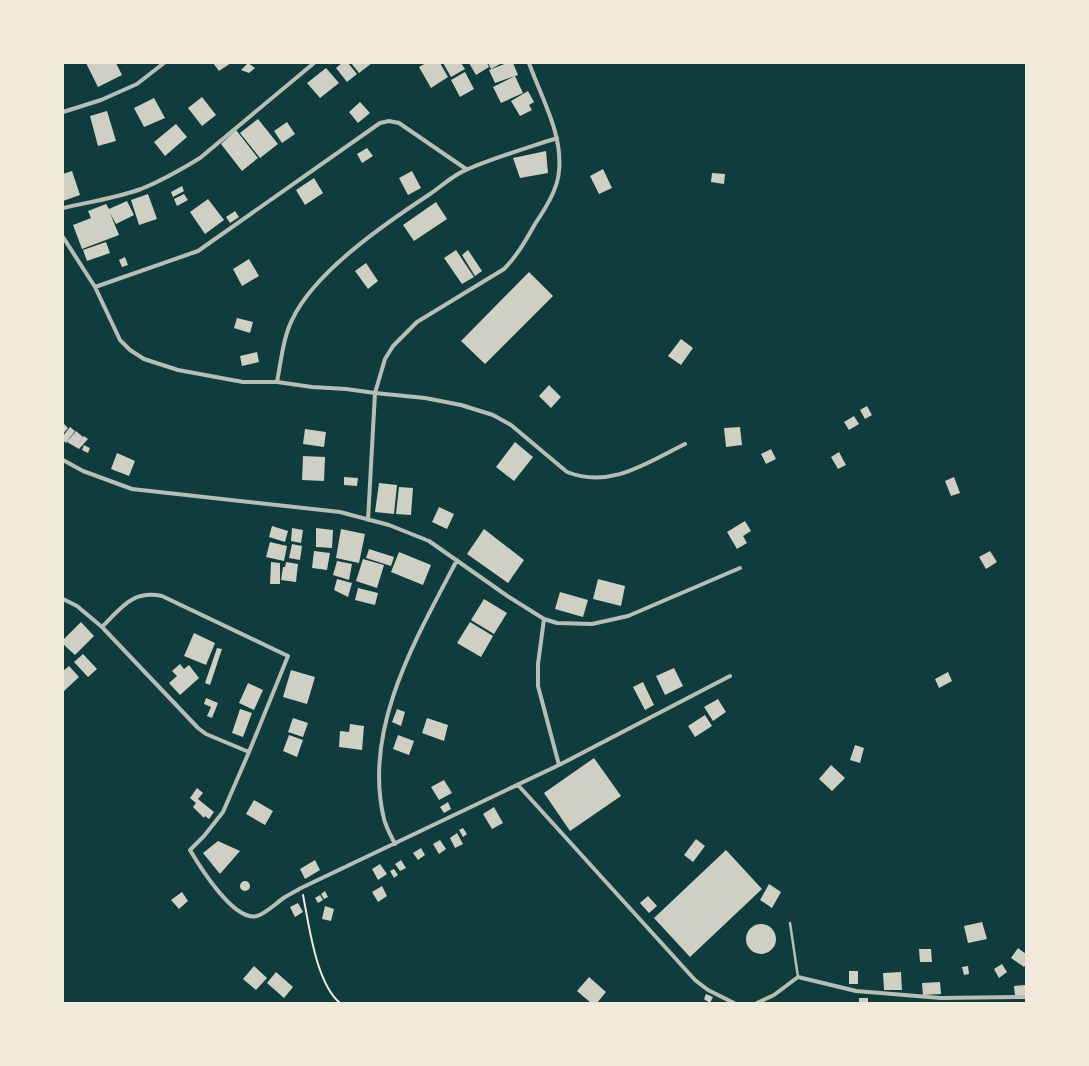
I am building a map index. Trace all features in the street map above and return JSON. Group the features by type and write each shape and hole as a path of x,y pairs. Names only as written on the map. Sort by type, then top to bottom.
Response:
{"street":[{"path":"63,112 101,100 137,84 164,63"},
{"path":"63,208 141,189 180,170 200,158 314,63"},
{"path":"368,520 375,393 385,359 393,346 404,333 436,309 490,279 504,269 514,258 540,217 556,184 559,172 557,138 529,63"},
{"path":"95,287 198,251 380,123 389,121 399,123 466,169"},
{"path":"277,382 291,321 310,291 383,225 466,169 557,138"},
{"path":"63,237 95,287 120,340 130,350 144,358 178,370 243,382 277,382 425,398 461,404 493,415 528,437 567,472 577,476 598,479 617,476 685,444"},
{"path":"63,460 83,471 132,489 340,512 389,525 429,541 506,595 544,619 573,624 611,621 628,616 740,568"},
{"path":"395,844 384,820 381,803 381,758 384,730 406,662 422,626 457,560"},
{"path":"102,627 129,600 138,596 154,594 162,596 288,656 223,812 204,836 190,850 210,880 240,912 248,916 257,916 264,913 286,896 301,888 518,785 730,676"},
{"path":"63,598 78,606 102,627 198,728 206,734 249,752"},
{"path":"544,619 538,664 538,686 560,764"},
{"path":"518,785 695,980 708,990 734,1003"},
{"path":"757,1003 774,995 798,977 856,991 941,998 1026,997"}],"lane":[{"path":"790,923 798,977"}],"path":[{"path":"301,888 315,955 332,996 340,1003"}],"building":[{"path":"86,63 116,63 122,75 98,87"},
{"path":"213,63 231,63 219,71"},
{"path":"248,63 255,68 249,73 241,70"},
{"path":"342,63 348,63 357,74 347,82 336,68"},
{"path":"351,63 372,63 359,73"},
{"path":"426,63 440,63 448,77 431,88 419,67"},
{"path":"443,63 461,63 465,69 451,77"},
{"path":"469,63 487,63 489,67 476,75"},
{"path":"488,63 502,63 491,69"},
{"path":"507,63 513,63 518,75 495,83 489,70"},
{"path":"326,68 339,83 320,98 307,83"},
{"path":"465,72 474,89 460,97 451,80"},
{"path":"515,76 523,93 501,103 493,87"},
{"path":"528,91 534,102 529,105 532,110 520,116 511,101"},
{"path":"202,97 216,115 202,126 188,108"},
{"path":"154,98 165,118 144,127 134,108"},
{"path":"360,102 370,113 358,123 349,112"},
{"path":"107,111 116,141 98,146 90,116"},
{"path":"258,119 278,144 260,158 240,133"},
{"path":"287,122 295,134 282,143 274,131"},
{"path":"176,124 187,137 165,156 154,142"},
{"path":"236,130 258,158 242,171 221,144"},
{"path":"367,148 373,156 362,163 357,154"},
{"path":"546,151 548,173 520,178 513,158"},
{"path":"603,169 612,188 599,194 590,176"},
{"path":"72,171 80,195 63,201 63,174"},
{"path":"412,171 421,188 408,195 399,178"},
{"path":"712,173 725,174 724,184 711,182"},
{"path":"314,178 323,193 305,205 296,190"},
{"path":"182,186 184,191 173,197 171,192"},
{"path":"148,194 157,219 139,225 131,200"},
{"path":"184,194 188,200 177,206 174,199"},
{"path":"208,199 224,220 205,234 190,212"},
{"path":"127,201 134,215 116,224 110,213 119,235 82,249 73,225 91,218 88,211 106,204 109,209"},
{"path":"436,202 447,219 414,241 403,225"},
{"path":"235,211 239,217 230,223 226,217"},
{"path":"106,242 110,253 87,261 83,250"},
{"path":"456,250 474,277 462,284 444,258"},
{"path":"468,250 482,271 475,276 462,255"},
{"path":"125,257 128,265 122,267 119,260"},
{"path":"249,259 259,276 242,286 233,269"},
{"path":"366,263 378,281 368,289 355,271"},
{"path":"529,272 553,296 485,364 461,341"},
{"path":"237,318 253,322 250,333 234,328"},
{"path":"681,339 693,348 681,365 668,356"},
{"path":"257,352 259,362 242,366 240,356"},
{"path":"549,385 561,397 551,408 539,396"},
{"path":"867,406 872,415 865,419 860,410"},
{"path":"854,416 859,424 849,430 844,422"},
{"path":"64,424 68,428 63,434 63,425"},
{"path":"70,427 75,431 66,443 63,440 63,436"},
{"path":"740,427 742,445 726,447 724,428"},
{"path":"305,429 326,432 324,447 303,444"},
{"path":"76,431 83,437 77,445 84,436 88,439 79,449 67,442"},
{"path":"515,442 533,457 514,481 496,467"},
{"path":"84,445 90,448 88,453 82,450"},
{"path":"771,449 776,459 766,464 761,454"},
{"path":"839,452 846,465 838,469 831,457"},
{"path":"117,453 135,461 129,476 111,469"},
{"path":"303,456 325,457 324,481 302,480"},
{"path":"344,477 358,478 357,486 344,485"},
{"path":"954,477 960,493 951,496 945,481"},
{"path":"379,483 397,485 394,514 375,512"},
{"path":"399,487 413,488 411,515 396,514"},
{"path":"439,507 454,514 447,529 432,522"},
{"path":"745,521 751,531 743,536 747,543 737,549 727,532"},
{"path":"272,526 288,531 285,542 269,537"},
{"path":"292,528 303,530 301,543 291,541"},
{"path":"316,528 333,530 332,548 316,547"},
{"path":"341,529 365,534 359,563 336,558"},
{"path":"484,529 524,560 508,583 467,554"},
{"path":"270,542 287,546 284,561 266,557"},
{"path":"292,544 302,546 300,560 289,558"},
{"path":"369,549 394,557 391,566 366,558"},
{"path":"314,551 330,553 327,570 312,568"},
{"path":"990,551 997,562 986,569 979,557"},
{"path":"399,552 431,565 423,585 391,572"},
{"path":"363,559 384,565 377,588 356,581"},
{"path":"337,561 352,564 349,580 333,575"},
{"path":"271,562 280,563 280,584 270,584"},
{"path":"286,562 298,564 296,582 281,580 283,567 285,567"},
{"path":"337,579 352,583 348,597 334,590"},
{"path":"598,579 625,586 621,606 593,599"},
{"path":"358,588 378,593 375,605 355,600"},
{"path":"560,592 588,600 583,617 555,609"},
{"path":"484,599 507,613 494,634 471,620"},
{"path":"81,622 94,636 75,655 63,644 63,640"},
{"path":"470,622 493,636 481,657 457,643"},
{"path":"194,633 215,643 206,665 184,656"},
{"path":"217,648 222,649 210,685 205,683"},
{"path":"83,654 97,669 88,677 74,662"},
{"path":"180,664 184,669 189,665 199,678 180,695 169,683 177,676 172,671"},
{"path":"69,666 79,677 63,692 63,671"},
{"path":"674,668 683,686 665,695 656,676"},
{"path":"291,670 315,677 307,704 283,697"},
{"path":"948,672 952,681 939,688 935,679"},
{"path":"643,682 654,705 645,710 633,687"},
{"path":"248,683 263,690 254,710 239,703"},
{"path":"206,698 218,703 212,718 207,716 211,707 204,704"},
{"path":"718,699 726,712 713,721 704,707"},
{"path":"240,709 252,713 243,737 232,733"},
{"path":"397,709 405,712 401,726 392,722"},
{"path":"705,715 712,726 695,737 688,726"},
{"path":"293,718 308,723 303,737 288,732"},
{"path":"427,718 448,725 444,741 422,733"},
{"path":"350,724 364,726 362,750 339,747 340,731 349,732"},
{"path":"289,735 303,740 297,757 283,751"},
{"path":"398,735 414,741 409,755 393,749"},
{"path":"855,745 864,748 860,763 850,760"},
{"path":"594,758 621,796 570,831 544,793"},
{"path":"831,765 845,778 832,791 819,779"},
{"path":"444,780 452,793 439,800 431,787"},
{"path":"197,788 203,793 198,799 214,812 209,819 205,816 204,818 193,807 196,803 190,798"},
{"path":"254,800 273,811 265,825 246,814"},
{"path":"448,802 451,809 444,813 440,807"},
{"path":"494,807 503,823 492,829 483,814"},
{"path":"463,828 467,834 463,837 459,830"},
{"path":"457,833 463,844 455,848 450,838"},
{"path":"696,839 705,846 693,862 684,855"},
{"path":"440,840 446,849 439,854 433,844"},
{"path":"218,841 240,851 220,874 203,853"},
{"path":"421,848 425,855 418,860 413,853"},
{"path":"726,850 762,889 690,957 654,918"},
{"path":"315,860 320,870 305,879 300,869"},
{"path":"401,860 406,868 400,871 395,864"},
{"path":"380,864 387,874 378,880 372,869"},
{"path":"394,869 398,875 394,878 390,871"},
{"path":"245,881 250,886 245,891 240,886"},
{"path":"769,884 781,892 772,908 760,900"},
{"path":"382,886 387,896 378,902 372,892"},
{"path":"325,891 328,897 324,899 321,894"},
{"path":"182,892 188,901 179,909 171,900"},
{"path":"320,895 323,900 318,903 315,898"},
{"path":"648,896 657,906 649,913 640,903"},
{"path":"298,903 303,912 295,917 290,907"},
{"path":"325,906 334,909 331,921 322,919"},
{"path":"982,922 987,939 968,943 964,926"},
{"path":"761,924 771,929 776,939 771,949 761,954 751,949 746,939 751,929"},
{"path":"1018,948 1026,954 1026,964 1024,967 1011,958"},
{"path":"919,949 931,949 932,962 920,962"},
{"path":"1002,964 1007,972 999,978 994,969"},
{"path":"254,966 267,978 256,990 243,979"},
{"path":"968,966 969,974 964,975 962,967"},
{"path":"849,971 858,971 858,984 849,984"},
{"path":"276,972 293,987 284,998 267,983"},
{"path":"901,972 902,990 884,990 883,973"},
{"path":"589,977 606,992 597,1003 591,1003 577,991"},
{"path":"940,982 941,994 923,995 922,983"},
{"path":"1026,985 1026,995 1015,996 1014,986"},
{"path":"706,994 713,997 710,1003 704,999"},
{"path":"859,998 868,998 868,1003 859,1003"}]}
